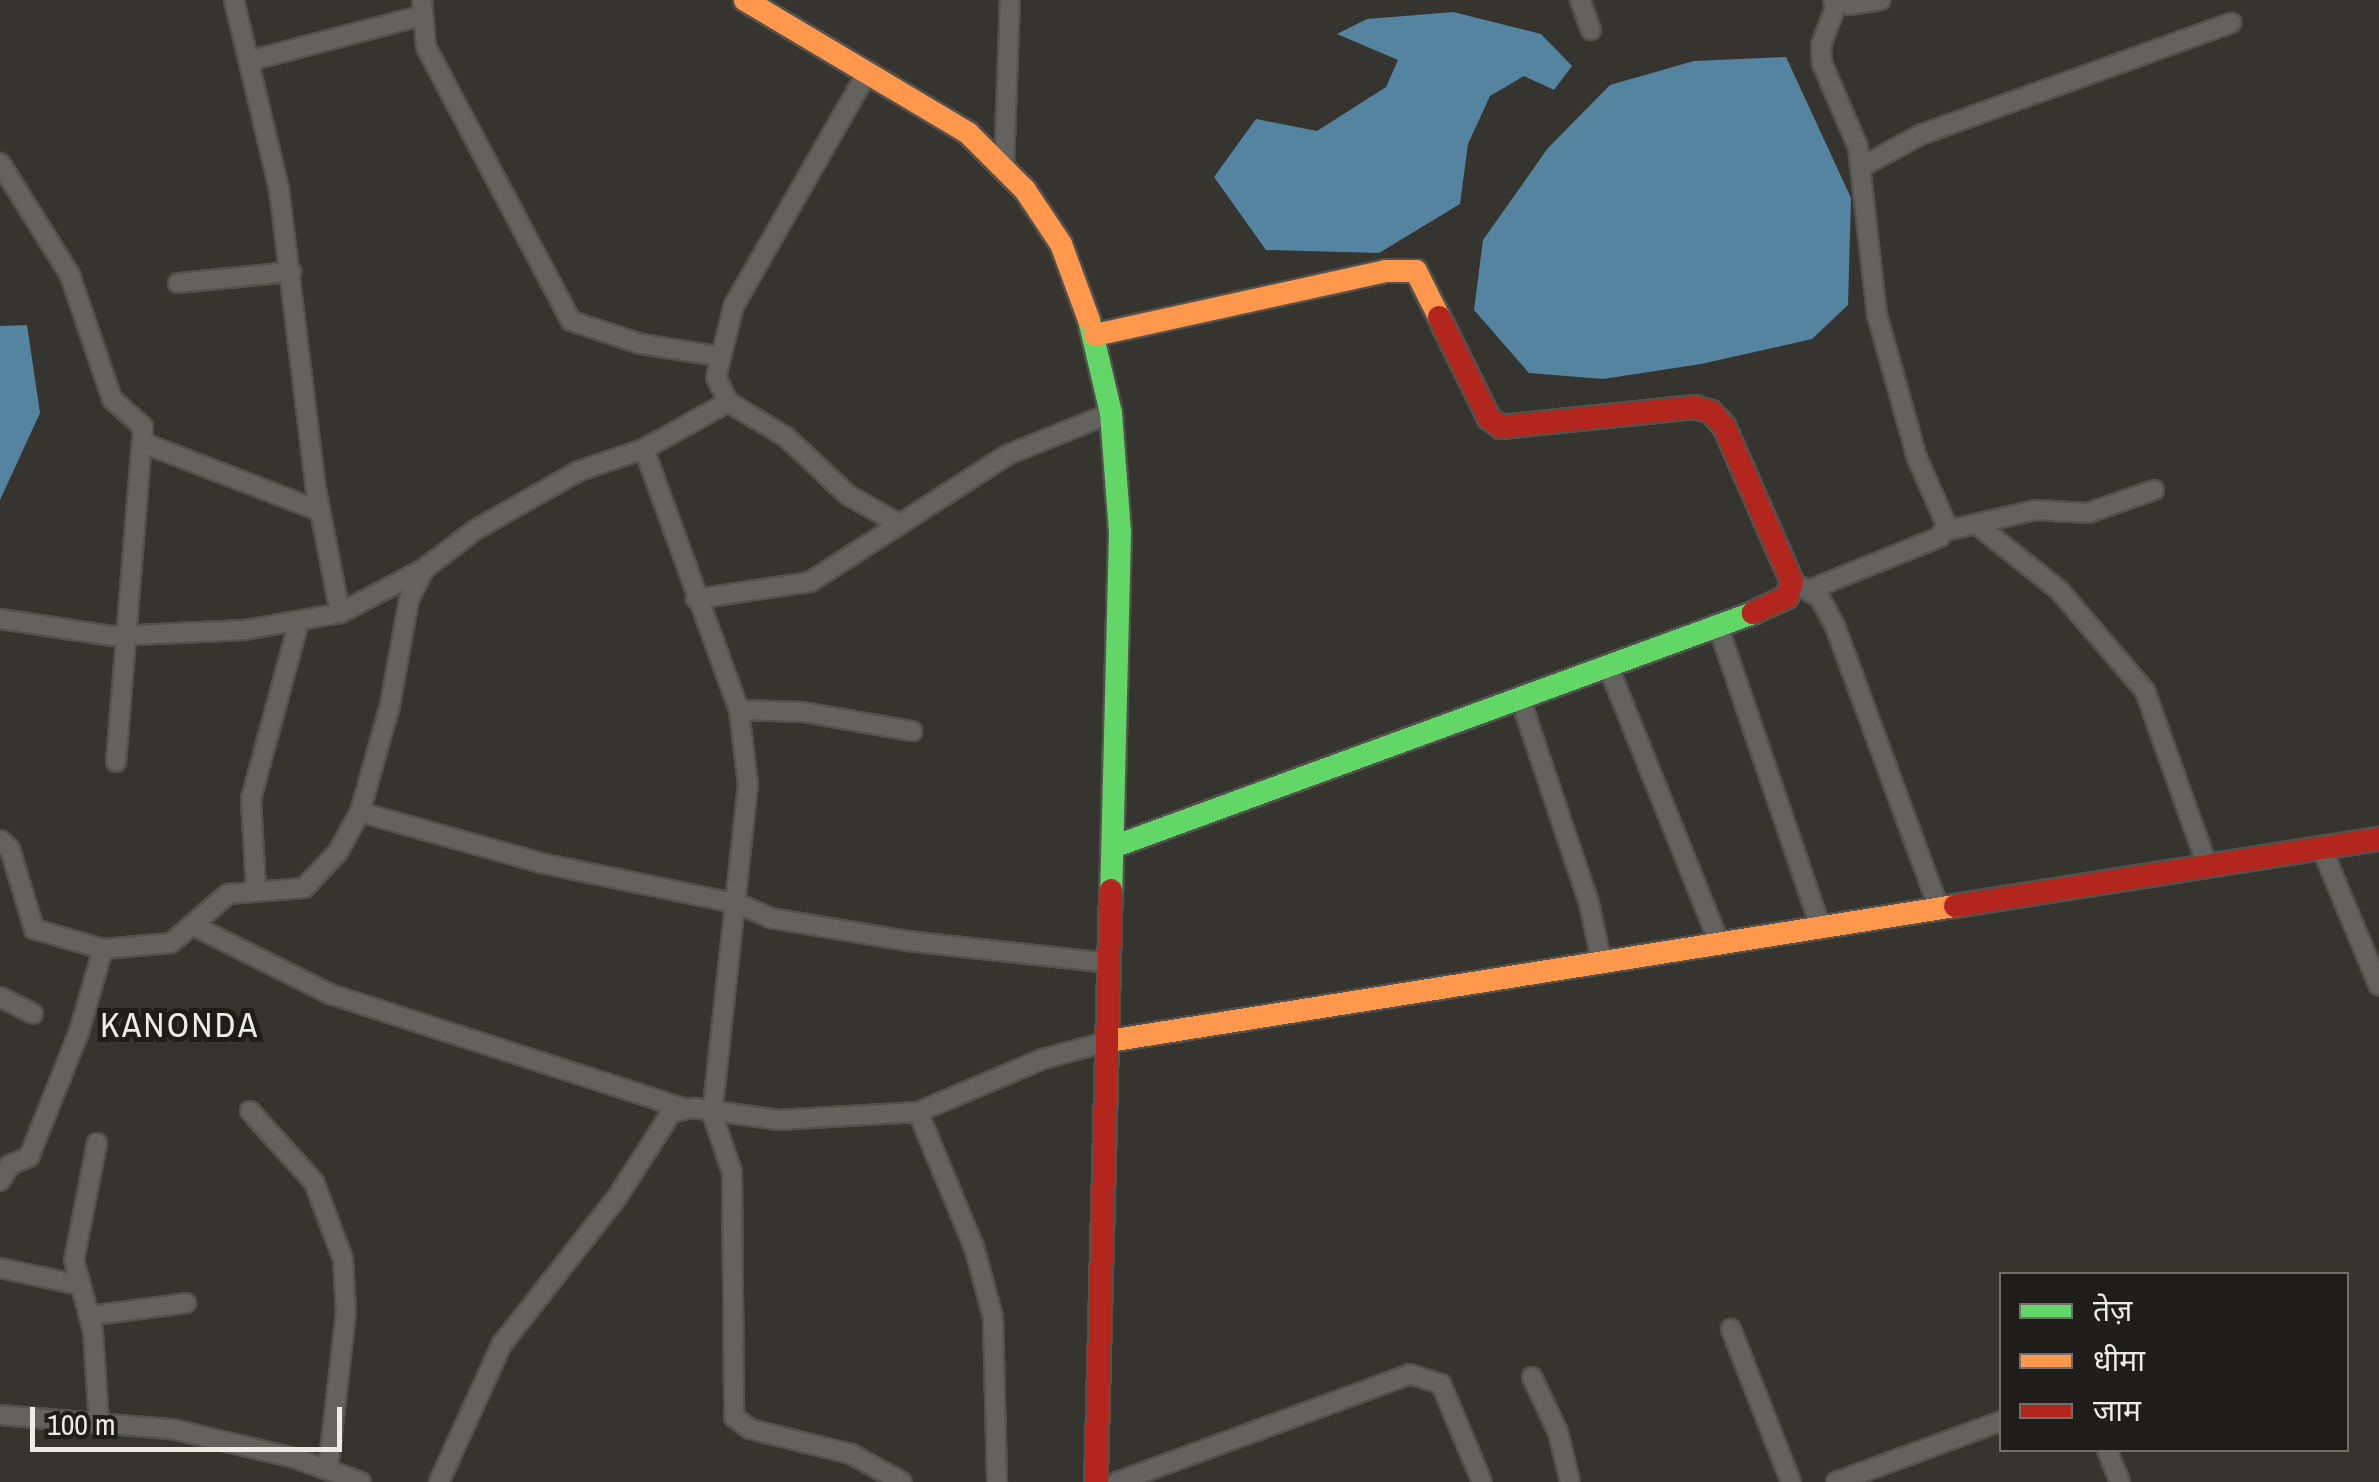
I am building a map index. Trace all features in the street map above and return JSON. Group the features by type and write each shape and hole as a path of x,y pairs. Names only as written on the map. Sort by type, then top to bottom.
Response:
{"street":[{"path":"234,0 291,272 320,511 340,613"},
{"path":"745,0 968,133 1004,169 1062,244 1096,334 1111,414 1120,533 1096,1482"},
{"path":"1004,169 1010,0"},
{"path":"1580,0 1591,30"},
{"path":"1882,0 1835,2 1820,45 1822,64 1863,166 1877,315 1944,531"},
{"path":"249,61 421,8 426,47 459,117 571,321 641,344 718,356"},
{"path":"1863,166 1920,135 2231,22"},
{"path":"867,73 734,305 718,356 716,377 728,402 786,437 848,495 899,524"},
{"path":"0,163 70,274 112,399 140,422 146,444 133,520 116,762"},
{"path":"1096,334 1386,270 1416,271 1489,418 1501,428 1695,407 1712,412 1724,426 1801,586 1836,626 1940,909"},
{"path":"178,283 291,272"},
{"path":"0,619 126,636 299,622 340,613 424,569 475,530 579,472 644,449 728,402"},
{"path":"696,599 810,582 1007,456 1111,414"},
{"path":"146,444 320,511"},
{"path":"644,449 739,710 748,784 739,904 712,1113 732,1172 734,1417 750,1429 850,1454 902,1482"},
{"path":"1113,847 1213,816 1718,626 1787,597 1801,586 1944,531 1980,527 2035,510 2088,513 2154,490"},
{"path":"1980,527 2059,590 2145,691 2208,868"},
{"path":"0,840 10,849 34,929 104,949 171,943 228,894 310,884 360,812 390,706 409,600 424,569"},
{"path":"256,889 251,799 299,622"},
{"path":"1718,626 1821,929"},
{"path":"1608,666 1720,944"},
{"path":"1520,698 1588,903 1602,964"},
{"path":"739,710 803,712 912,731"},
{"path":"360,812 541,863 739,904 770,918 907,941 1111,962"},
{"path":"192,926 330,994 682,1108 778,1120 918,1112 1042,1060 1109,1041 2379,840"},
{"path":"2322,849 2379,986"},
{"path":"0,1181 10,1165 29,1157 80,1032 104,949"},
{"path":"0,998 33,1014"},
{"path":"439,1482 510,1332 618,1196 662,1122 682,1108"},
{"path":"250,1111 314,1182 343,1258 346,1313 328,1468"},
{"path":"918,1112 974,1248 993,1317 998,1482"},
{"path":"97,1143 74,1260 89,1316 98,1425"},
{"path":"0,1268 79,1285"},
{"path":"89,1316 186,1303"},
{"path":"1730,1329 1791,1482"},
{"path":"1117,1482 1410,1374 1441,1384 1482,1482"},
{"path":"1532,1376 1558,1432 1570,1482"},
{"path":"0,1415 172,1429 328,1468 361,1482"},
{"path":"1836,1482 1999,1423"},
{"path":"2109,1452 2120,1482"}],"water":[{"path":"1453,12 1541,34 1572,66 1554,90 1524,76 1490,96 1468,144 1460,204 1379,253 1266,250 1214,177 1256,119 1317,131 1386,87 1398,60 1337,34 1367,19"},
{"path":"1786,57 1851,198 1848,305 1812,339 1701,364 1603,379 1529,373 1474,310 1483,240 1548,148 1610,85 1694,61"},
{"path":"27,325 40,413 0,500 0,326"}],"traffic: fast":[{"path":"1089,320 1111,413 1120,533 1111,890"},
{"path":"1113,847 1753,613"}],"traffic: slow":[{"path":"745,0 968,133 1025,190 1061,244 1089,320"},
{"path":"1095,335 1386,271 1416,271 1439,317"},
{"path":"1109,1041 1955,906"}],"traffic: jam":[{"path":"1439,317 1489,418 1501,427 1695,407 1711,412 1724,426 1792,582 1787,597 1753,613"},
{"path":"1955,906 2379,839"},
{"path":"1096,1482 1111,890"}],"district":[{"name":"KANONDA","path":"180,1025"}]}
